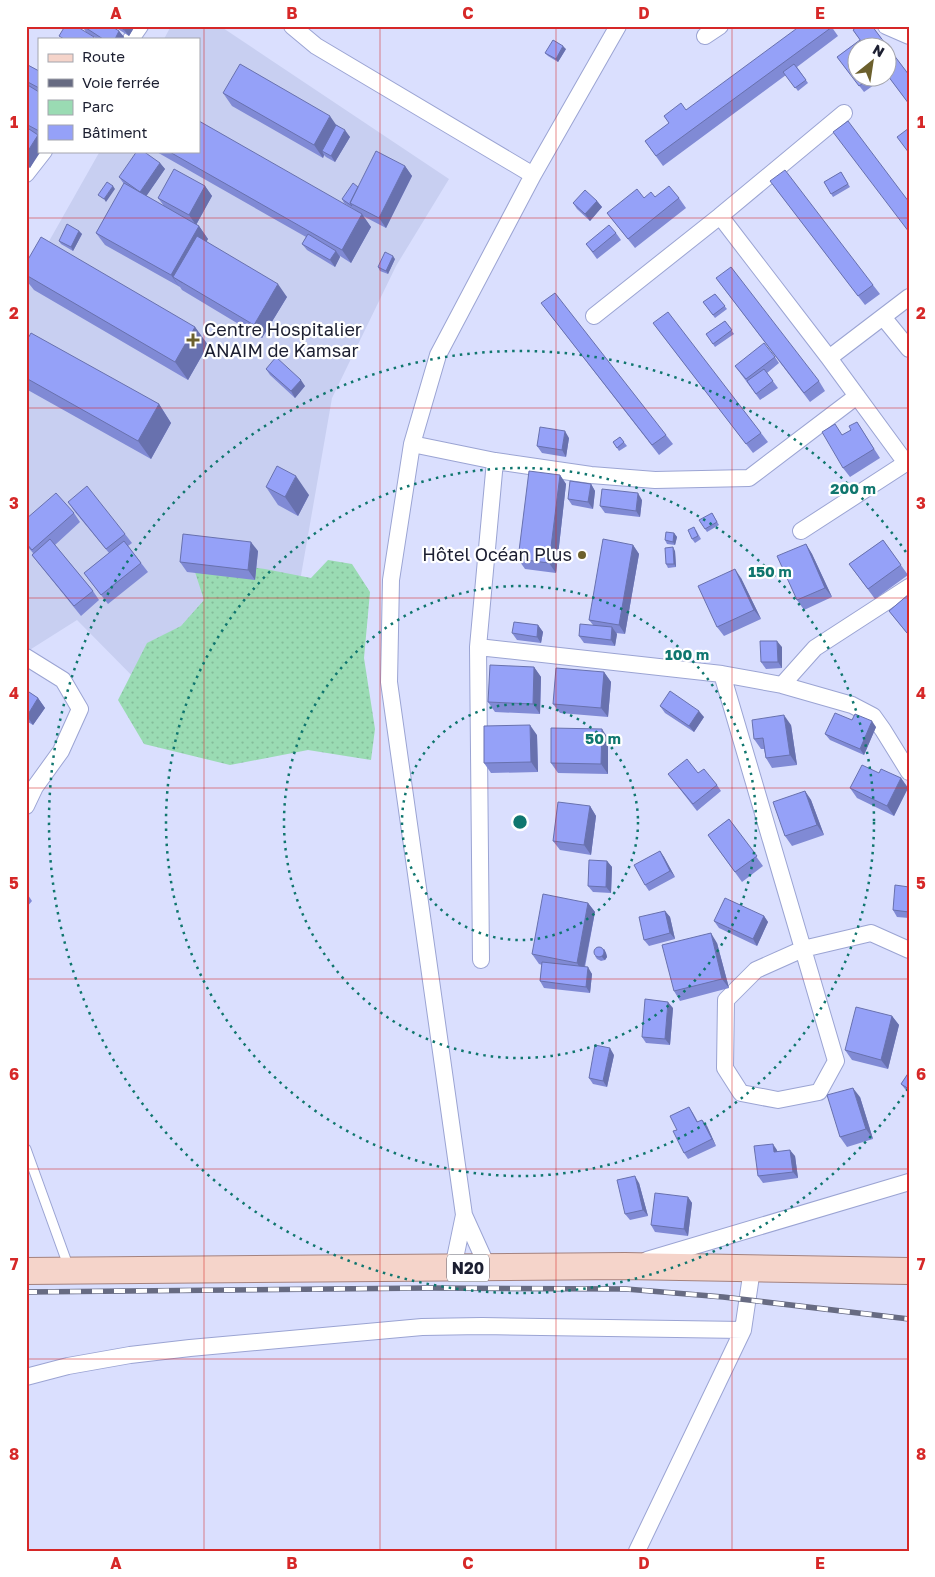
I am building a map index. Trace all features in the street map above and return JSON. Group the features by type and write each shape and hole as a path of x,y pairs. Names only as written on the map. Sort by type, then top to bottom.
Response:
{"main road":[{"name":"N20","path":"26,1270 626,1266 909,1271"}],"street":[{"path":"132,38 140,26"},
{"path":"292,26 316,46 533,175"},
{"path":"488,1268 464,1215 389,682 391,580 412,444 438,355 533,175 618,26"},
{"path":"705,36 720,26"},
{"path":"886,26 909,36"},
{"path":"594,316 720,216 844,113"},
{"path":"26,174 43,152"},
{"path":"720,216 907,462 801,531"},
{"path":"829,358 909,297"},
{"path":"883,317 909,349"},
{"path":"412,444 494,461 590,474 655,480 749,478 857,396"},
{"path":"481,960 478,647 494,461"},
{"path":"782,685 815,648 909,587"},
{"path":"478,647 722,674 782,685 852,705 872,716 909,772"},
{"path":"26,657 63,680 80,709 61,751 35,787 26,806"},
{"path":"722,674 803,949 836,1061 819,1092 778,1100 741,1093 725,1068 726,1000 756,970 803,949 871,933 909,950"},
{"path":"626,1266 909,1182"},
{"path":"453,1268 464,1215"},
{"path":"636,1551 743,1330 752,1269"},
{"path":"26,1378 68,1366 130,1355 422,1327 492,1326 743,1330"}],"lane":[{"path":"26,1149 70,1270"}],"shaded area":[{"name":"Centre Hospitalier ANAIM de Kamsar","path":"171,26 220,26 449,179 396,266 332,398 296,604 151,695 77,620 28,651 26,647 26,282 99,152 200,152 200,38 165,38"}],"green space":[{"path":"328,560 352,564 370,592 364,658 375,729 371,760 308,750 230,765 144,744 118,700 147,643 181,626 204,600 195,572 207,561 311,578"}],"building":[{"path":"65,26 76,26 94,37 62,38 59,36"},
{"path":"83,26 111,26 119,31 116,38 101,38"},
{"path":"800,26 832,27 656,156 645,141 669,123 664,116 681,103 686,110"},
{"path":"858,26 872,26 881,38 859,38 853,30"},
{"path":"553,40 563,46 556,59 545,53"},
{"path":"848,49 848,72 837,57"},
{"path":"898,60 909,75 909,104 897,88"},
{"path":"26,64 38,70 38,87 26,81"},
{"path":"240,64 330,116 314,145 223,93"},
{"path":"794,64 806,80 795,88 783,72"},
{"path":"26,84 38,91 38,130 26,124"},
{"path":"848,121 909,202 909,232 833,132"},
{"path":"200,122 362,214 342,250 170,152 200,152"},
{"path":"336,125 345,130 331,156 322,151"},
{"path":"26,127 38,135 26,154"},
{"path":"909,128 909,153 897,137"},
{"path":"376,151 405,166 379,218 350,203"},
{"path":"136,152 144,152 160,163 140,192 119,177"},
{"path":"174,169 205,186 189,215 158,198"},
{"path":"785,170 873,285 858,296 770,181"},
{"path":"841,172 848,184 831,194 824,182"},
{"path":"107,182 113,186 104,199 98,195"},
{"path":"124,183 199,226 171,275 96,233"},
{"path":"353,183 358,187 350,203 352,206 342,199"},
{"path":"669,186 679,198 628,239 607,213 637,189 644,198 651,192 655,197"},
{"path":"585,190 597,201 585,214 573,203"},
{"path":"67,224 79,231 71,247 59,241"},
{"path":"609,225 616,233 593,252 586,244"},
{"path":"308,234 336,251 330,260 302,244"},
{"path":"197,236 278,284 254,325 173,277"},
{"path":"41,237 195,327 175,362 26,275 26,263"},
{"path":"385,252 393,256 386,271 378,267"},
{"path":"731,267 819,381 804,393 716,278"},
{"path":"555,293 666,435 652,445 541,303"},
{"path":"715,294 725,306 713,315 703,302"},
{"path":"668,312 761,433 746,444 653,323"},
{"path":"725,321 732,330 713,344 706,334"},
{"path":"31,333 159,404 138,441 26,378 26,342"},
{"path":"764,343 775,357 746,379 735,366"},
{"path":"276,357 301,380 291,391 266,369"},
{"path":"764,369 773,381 756,394 747,381"},
{"path":"857,422 874,449 843,468 822,432 835,424 842,435 851,430 849,426"},
{"path":"540,427 565,431 562,450 537,446"},
{"path":"620,437 624,442 617,448 613,442"},
{"path":"277,466 296,476 285,497 266,487"},
{"path":"529,471 560,475 549,563 518,559"},
{"path":"570,481 591,484 588,502 568,499"},
{"path":"87,486 125,534 106,549 68,502"},
{"path":"602,489 638,493 636,511 600,506"},
{"path":"56,493 74,513 32,550 26,543 26,519"},
{"path":"712,513 717,522 705,529 699,520"},
{"path":"694,527 698,536 692,539 688,530"},
{"path":"666,532 674,533 673,542 665,540"},
{"path":"183,534 251,542 248,570 180,562"},
{"path":"50,539 93,591 74,606 32,555"},
{"path":"603,539 633,545 619,625 589,620"},
{"path":"883,540 901,565 868,589 849,564"},
{"path":"124,541 141,563 101,595 84,573"},
{"path":"806,544 825,588 797,600 777,556"},
{"path":"673,547 674,564 666,564 665,548"},
{"path":"735,569 754,610 717,627 698,586"},
{"path":"909,594 909,631 907,633 889,611"},
{"path":"514,622 538,625 537,637 512,633"},
{"path":"580,624 612,627 611,640 579,636"},
{"path":"760,641 777,641 778,662 761,662"},
{"path":"490,665 534,667 533,704 488,702"},
{"path":"556,668 604,672 601,708 553,704"},
{"path":"26,690 38,698 27,716 26,715"},
{"path":"670,691 699,711 689,726 660,706"},
{"path":"835,713 852,720 855,714 872,721 860,749 825,734"},
{"path":"784,715 790,755 766,758 763,738 754,739 752,720"},
{"path":"530,725 531,762 484,763 484,726"},
{"path":"551,728 602,729 601,764 551,763"},
{"path":"687,759 698,773 704,769 717,785 693,804 668,774"},
{"path":"862,765 879,773 881,769 901,778 887,806 850,788"},
{"path":"805,791 817,825 785,836 773,802"},
{"path":"558,802 590,806 584,845 553,841"},
{"path":"729,819 757,856 735,872 708,835"},
{"path":"660,851 670,871 645,885 634,865"},
{"path":"589,860 607,861 606,887 588,886"},
{"path":"895,885 909,887 909,912 893,910"},
{"path":"543,894 588,903 577,963 532,954"},
{"path":"725,898 764,916 753,939 714,921"},
{"path":"665,911 670,933 644,940 639,917"},
{"path":"711,933 722,979 674,991 662,945"},
{"path":"597,947 601,947 604,952 603,956 597,957 594,954 594,950"},
{"path":"542,962 588,967 586,987 540,981"},
{"path":"645,999 668,1002 665,1039 642,1037"},
{"path":"856,1007 892,1016 881,1060 845,1050"},
{"path":"595,1045 610,1048 603,1081 589,1078"},
{"path":"909,1072 909,1089 901,1084"},
{"path":"853,1088 866,1129 840,1137 827,1095"},
{"path":"689,1107 697,1122 702,1120 712,1139 684,1153 673,1131 677,1130 670,1116"},
{"path":"773,1144 774,1152 790,1150 793,1172 758,1176 754,1146"},
{"path":"635,1176 643,1210 625,1214 617,1180"},
{"path":"655,1193 688,1197 684,1229 651,1225"}],"railway":[{"path":"26,1292 428,1288 626,1289 723,1297 909,1319"}],"place":[{"name":"Centre Hospitalier ANAIM de Kamsar","path":"193,340"},
{"name":"Hôtel Océan Plus","path":"582,555"}]}
